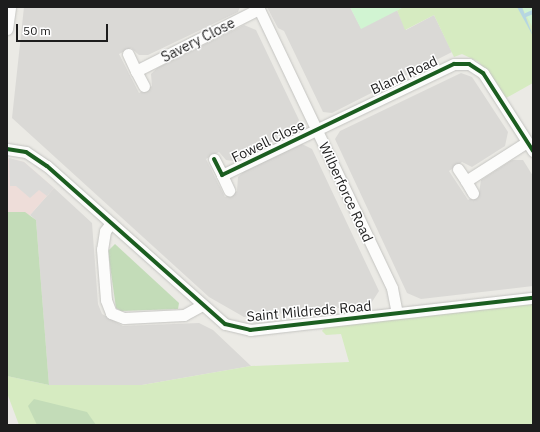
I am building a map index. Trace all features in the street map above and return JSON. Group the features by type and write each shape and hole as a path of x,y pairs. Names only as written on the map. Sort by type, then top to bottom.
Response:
{"street":[{"path":"7,29 10,7"},
{"name":"Savery Close","path":"136,71 259,8"},
{"name":"Wilberforce Road","path":"259,8 392,288 397,313"},
{"path":"128,54 144,86"},
{"name":"Bland Road","path":"317,129 454,64 469,64 482,73 530,147"},
{"name":"Fowell Close","path":"222,175 317,129"},
{"path":"466,181 530,147"},
{"name":"Saint Mildreds Road","path":"7,149 36,158 225,324 250,330 533,298"},
{"name":"Fowell Close","path":"214,159 230,190"},
{"path":"458,169 472,193"},
{"path":"111,223 103,239 102,249 106,300 112,313 124,318 184,315 202,305"}],"shaded area":[{"path":"24,7 240,7 238,12 148,55 139,55 131,48 119,54 139,93 152,86 151,74 157,68 244,25 256,30 299,120 295,131 233,161 226,160 219,152 206,159 225,197 237,191 238,177 245,170 302,144 312,149 379,291 370,305 244,317 209,297 12,118"},
{"path":"267,7 350,7 361,28 397,10 406,30 434,15 452,52 332,113 323,112 284,31 278,28"},
{"path":"461,73 472,77 508,132 505,146 472,167 462,162 449,171 468,200 479,193 481,180 512,160 523,160 533,176 533,286 421,299 407,293 335,139 340,131"},
{"path":"7,158 24,162 54,188 30,215 7,212"},
{"path":"9,158 24,162 54,188 47,196 39,190 30,198 16,186 10,186"},
{"path":"54,188 92,223 98,304 102,314 123,326 199,323 213,330 251,366 142,385 49,385 36,220 30,215"}],"green space":[{"path":"350,7 404,7 361,29"},
{"path":"404,7 533,7 533,83 506,98 479,62 462,54 454,57 434,15 405,30 397,10"},
{"path":"522,7 533,7 533,28 526,15"},
{"path":"7,212 25,212 36,220 49,385 7,376"},
{"path":"115,244 179,303 178,309 121,311 116,308 108,251"},
{"path":"533,303 533,425 19,425 7,393 7,376 49,385 142,385 251,366 349,362 341,334 326,335 322,331 325,327"},
{"path":"34,399 87,412 96,425 37,425 28,406"}],"water":[{"path":"517,7 522,7 533,36"}],"waterway":[{"path":"526,15 533,12"}],"cycle path":[{"path":"214,159 222,175 454,64 469,64 483,73 533,151"},
{"path":"7,149 26,152 47,166 225,324 250,330 533,298"}]}
